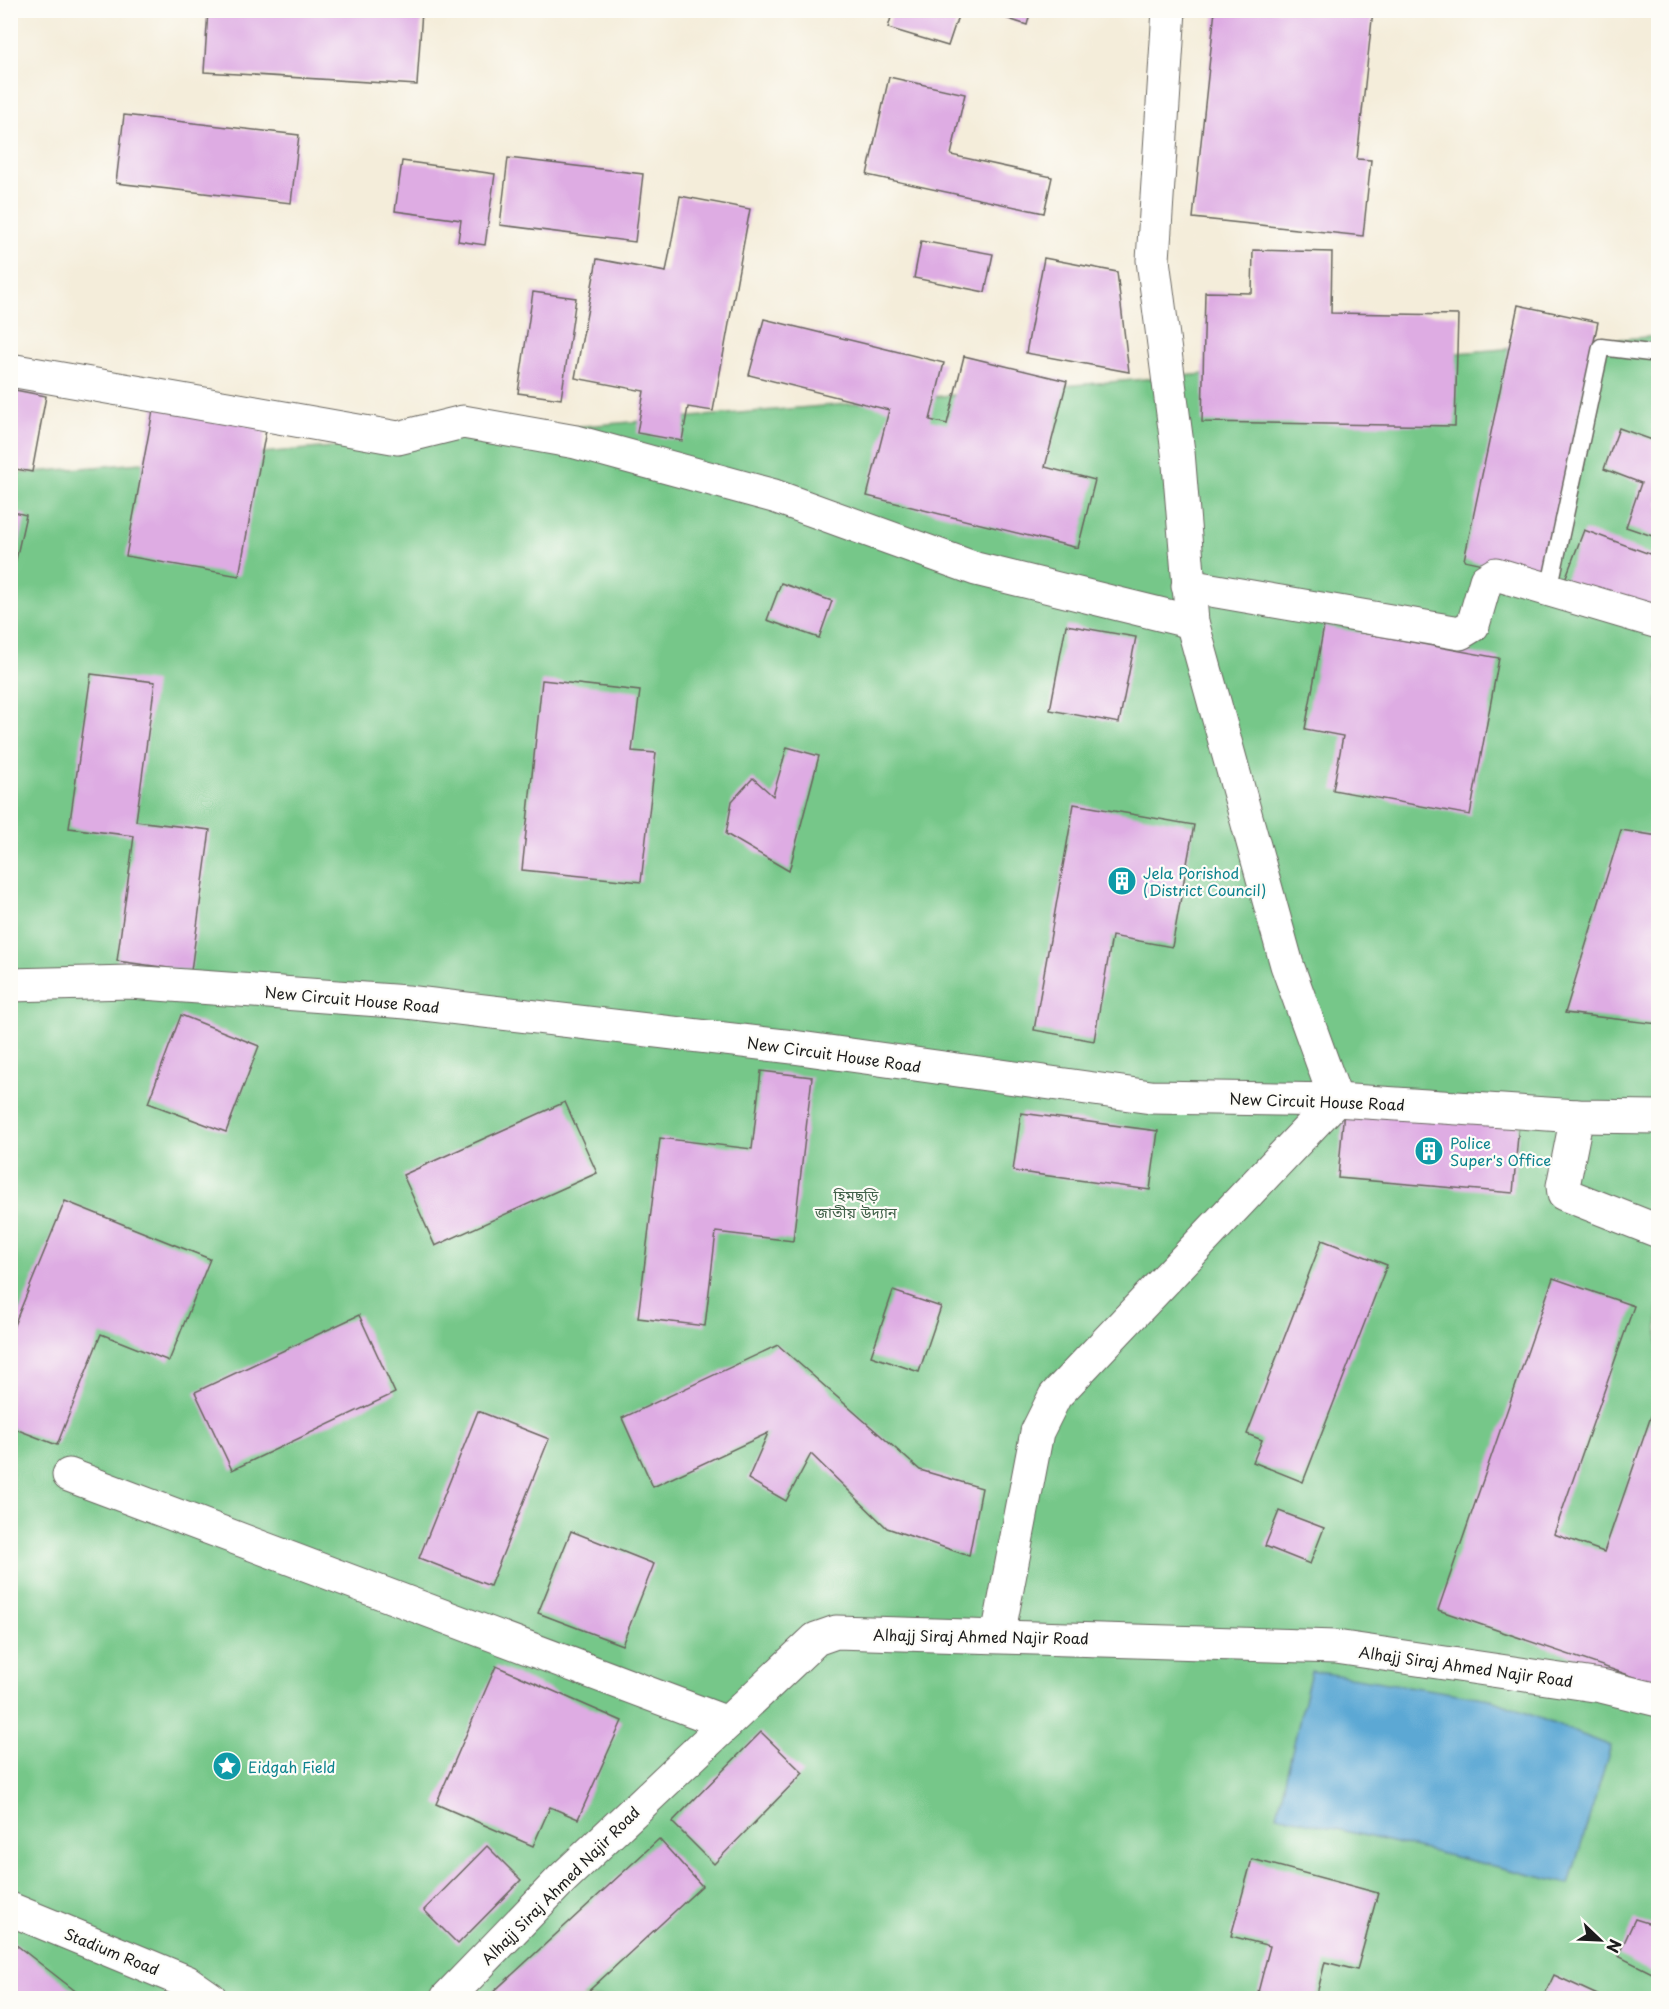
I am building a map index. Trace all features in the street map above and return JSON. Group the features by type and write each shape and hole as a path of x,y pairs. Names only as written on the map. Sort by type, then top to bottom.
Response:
{"street":[{"path":"998,1636 1037,1432 1055,1396 1336,1100 1287,965 1192,622 1178,452 1153,260 1169,10"},
{"path":"10,370 398,438 421,430 462,422 576,442 774,496 975,569 1192,622"},
{"path":"1188,586 1460,633 1473,625 1486,580 1496,574 1659,622"},
{"name":"New Circuit House Road","path":"10,984 130,982 407,1002 793,1047 1151,1097 1336,1100 1577,1116 1659,1117"},
{"path":"1577,1116 1563,1186 1564,1194 1659,1231"},
{"path":"69,1475 727,1724"},
{"name":"Alhajj Siraj Ahmed Najir Road","path":"447,1998 562,1880 816,1639 836,1632 1336,1647 1601,1686 1659,1700"},
{"name":"Stadium Road","path":"10,1909 187,1982 210,1998"}],"lane":[{"path":"1549,590 1601,347 1659,354"}],"green space":[{"name":"হিমছড়ি জাতীয় উদ্যান","path":"1658,336 1658,1998 11,1998 10,474"}],"water":[{"path":"1311,1671 1490,1699 1611,1746 1569,1884 1277,1815"}],"building":[{"path":"208,10 422,10 417,85 204,72"},
{"path":"893,10 960,10 948,46 888,28"},
{"path":"981,10 1031,10 1027,25"},
{"path":"1215,10 1373,10 1357,159 1371,160 1363,236 1193,218"},
{"path":"889,77 965,94 951,155 1052,177 1044,213 867,175"},
{"path":"124,115 299,135 291,203 116,183"},
{"path":"508,158 643,174 635,242 500,225"},
{"path":"402,161 495,174 485,245 458,241 461,220 395,211"},
{"path":"680,196 750,209 713,411 688,407 682,441 637,433 644,391 575,378 597,259 666,272"},
{"path":"921,241 993,254 985,292 914,278"},
{"path":"1253,250 1332,252 1331,313 1458,315 1455,426 1202,422 1205,292 1252,293"},
{"path":"1044,258 1117,272 1129,372 1026,353"},
{"path":"533,292 576,298 561,399 518,393"},
{"path":"1518,305 1598,322 1544,577 1464,560"},
{"path":"764,319 944,363 930,420 947,424 964,356 1067,381 1045,467 1095,480 1078,548 867,496 889,410 749,375"},
{"path":"10,389 46,396 32,472 10,468"},
{"path":"154,405 267,425 239,576 126,556"},
{"path":"1619,428 1658,442 1658,538 1626,527 1641,483 1604,469"},
{"path":"10,511 26,515 11,582 10,582"},
{"path":"1584,530 1658,557 1658,609 1564,582"},
{"path":"781,583 832,601 819,638 767,620"},
{"path":"1066,625 1136,637 1119,723 1050,710"},
{"path":"1324,626 1499,658 1470,815 1333,790 1343,736 1305,729"},
{"path":"91,674 155,682 136,821 210,830 191,971 117,961 134,836 69,828"},
{"path":"542,680 640,691 632,751 656,753 641,882 522,870"},
{"path":"787,747 819,756 789,871 726,834 732,801 753,778 773,796"},
{"name":"Jela Porishod (District Council)","path":"1074,804 1194,825 1172,947 1112,936 1094,1041 1034,1030"},
{"path":"1621,830 1658,836 1658,1024 1565,1013"},
{"path":"181,1015 259,1046 226,1132 148,1103"},
{"path":"761,1071 812,1077 793,1241 716,1232 705,1326 638,1318 660,1138 752,1149"},
{"path":"565,1102 597,1173 435,1246 403,1175"},
{"name":"Police Super's Office","path":"1344,1109 1519,1124 1513,1193 1338,1178"},
{"path":"1021,1113 1158,1131 1150,1190 1013,1171"},
{"path":"65,1201 210,1259 169,1361 101,1334 57,1445 10,1427 10,1335"},
{"path":"1322,1240 1387,1265 1303,1482 1253,1462 1262,1440 1247,1434"},
{"path":"1553,1278 1634,1306 1554,1534 1604,1552 1658,1396 1658,1685 1438,1610"},
{"path":"893,1291 941,1307 919,1372 871,1356"},
{"path":"359,1315 395,1393 232,1470 195,1392"},
{"path":"778,1345 920,1470 982,1488 969,1556 887,1528 811,1454 786,1501 748,1479 768,1433 653,1487 622,1418"},
{"path":"478,1411 549,1439 490,1586 419,1558"},
{"path":"1279,1511 1324,1528 1310,1564 1265,1546"},
{"path":"571,1531 654,1564 622,1645 538,1613"},
{"path":"496,1666 622,1721 578,1819 550,1807 533,1846 436,1804"},
{"path":"761,1732 803,1773 714,1864 672,1822"},
{"path":"659,1839 702,1886 581,1998 492,1998 489,1996"},
{"path":"487,1846 521,1880 458,1944 424,1910"},
{"path":"1252,1859 1378,1893 1357,1970 1325,1962 1316,1998 1282,1998 1258,1992 1270,1946 1231,1936"},
{"path":"1635,1919 1658,1926 1658,1976 1618,1956"},
{"path":"10,1940 78,1993 74,1998 10,1998"},
{"path":"1554,1975 1604,1998 1543,1998"}],"place":[{"name":"Jela Porishod (District Council)","path":"1122,881"},
{"name":"Police Super's Office","path":"1429,1151"},
{"name":"Eidgah Field","path":"227,1766"}]}
